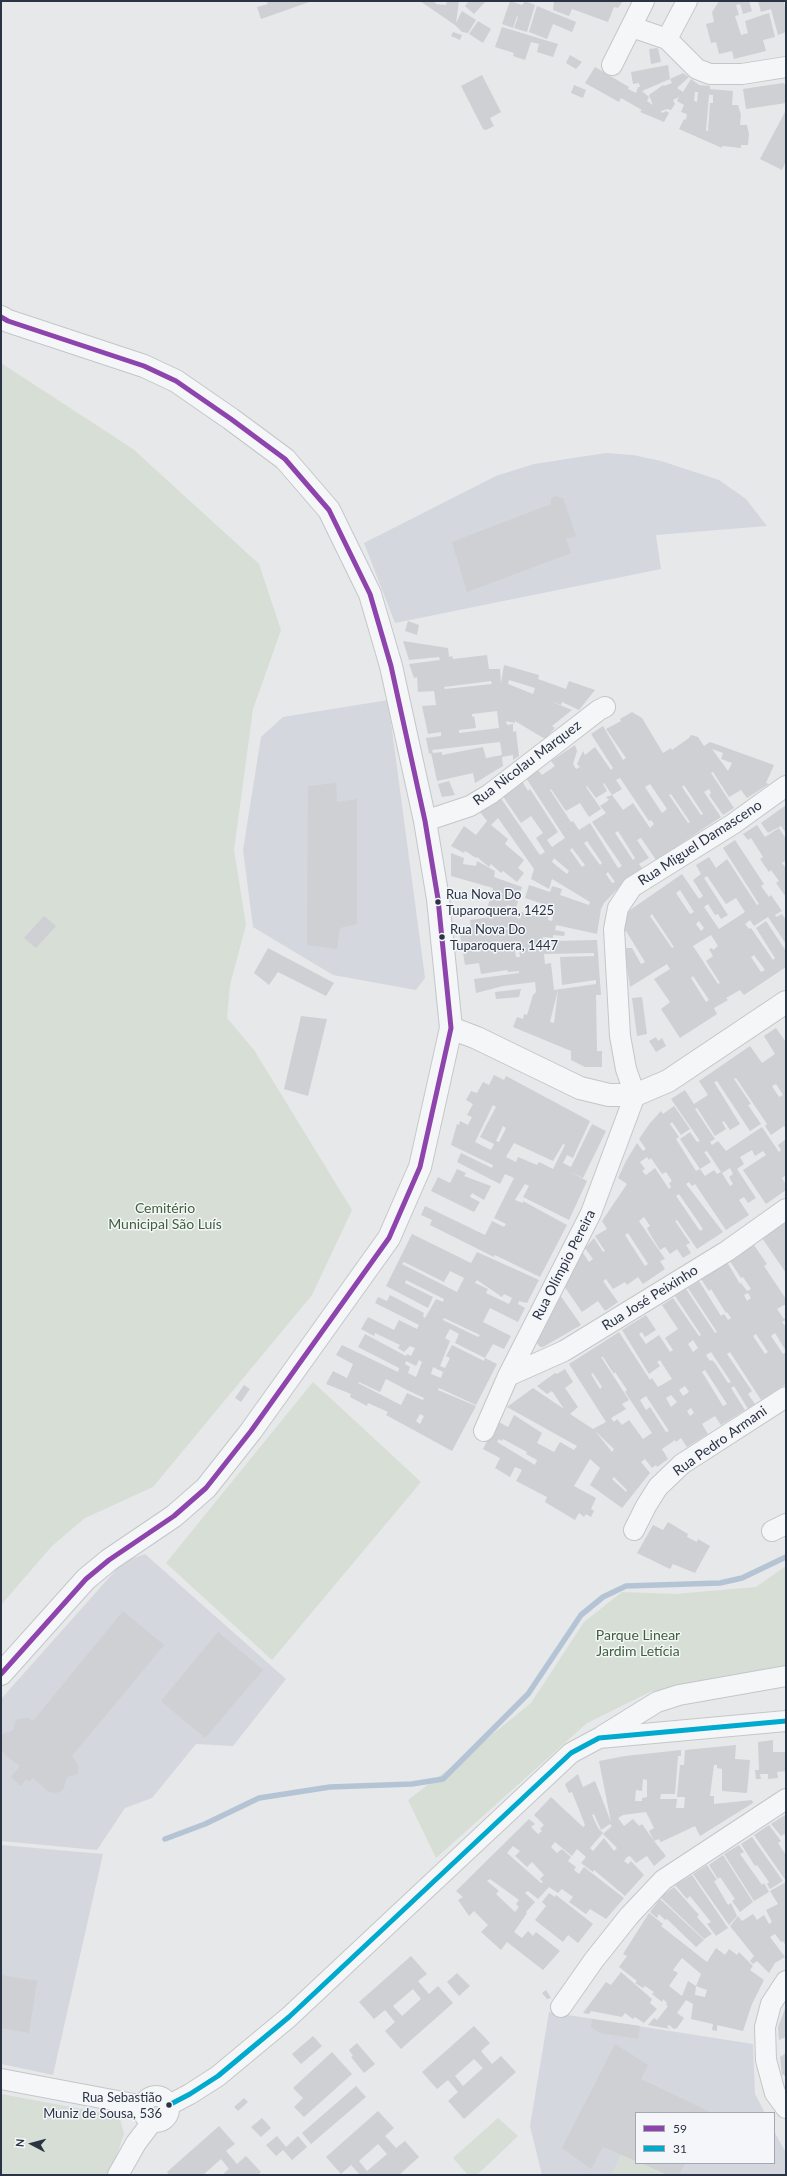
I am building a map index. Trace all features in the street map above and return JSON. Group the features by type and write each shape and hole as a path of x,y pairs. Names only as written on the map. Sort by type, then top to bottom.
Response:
{"street":[{"path":"612,65 644,1"},
{"path":"667,39 687,1"},
{"path":"632,26 667,39 697,69 710,74 742,74 786,67"},
{"path":"1,1674 86,1579 109,1560 174,1516 206,1488 251,1431 389,1238 420,1167 451,1028 438,899 425,821 391,666 370,594 329,510 285,459 176,381 144,366 3,321"},
{"name":"Rua Nicolau Marquez","path":"425,821 470,806 490,794 599,710 605,707"},
{"name":"Rua Miguel Damasceno","path":"635,1095 626,1069 620,1036 614,929 618,908 632,887 733,824 786,786"},
{"path":"451,1028 477,1038 580,1088 609,1096 635,1095 668,1081 786,1002"},
{"name":"Rua Olímpio Pereira","path":"484,1431 508,1376 591,1213 635,1095"},
{"name":"Rua José Peixinho","path":"508,1376 564,1351 727,1250 786,1209"},
{"name":"Rua Pedro Armani","path":"634,1530 646,1506 658,1487 682,1464 786,1397"},
{"path":"1,2079 148,2114 164,2120 169,2113 169,2105 190,2094 218,2076 289,2017 566,1758 657,1702 679,1695 786,1676"},
{"path":"599,1738 786,1720"},
{"path":"561,2007 594,1960 629,1916 663,1880 786,1799"},
{"path":"786,1981 771,2004 765,2027 766,2060 775,2093 786,2108"},
{"path":"118,2175 136,2144 148,2114"}],"shaded area":[{"path":"606,453 633,455 661,461 719,480 746,499 767,526 656,535 661,569 395,623 364,543 496,476 534,464"},
{"path":"388,700 425,978 416,990 333,975 253,927 243,850 261,737 283,717"},
{"path":"145,1554 286,1679 233,1746 196,1744 152,1798 125,1808 97,1850 1,1841 1,1699 123,1562"},
{"path":"1,1845 103,1854 53,2075 1,2064"},
{"path":"549,2012 753,2044 755,2094 764,2112 635,2112 635,2164 775,2164 775,2133 786,2153 786,2175 542,2175 530,2126"}],"green space":[{"name":"Cemitério Municipal São Luís","path":"1,363 133,449 259,564 281,630 253,709 234,850 246,925 230,985 227,1018 254,1050 352,1210 312,1295 153,1487 85,1518 52,1546 1,1605"},
{"path":"313,1382 421,1482 272,1660 166,1563"},
{"name":"Parque Linear Jardim Letícia","path":"786,1566 786,1666 650,1692 587,1723 436,1858 408,1800 467,1755 531,1703 584,1622 622,1592 675,1594 756,1587"},
{"path":"1,2094 109,2114 120,2119 124,2134 110,2175 1,2175"},
{"path":"498,2118 518,2136 477,2175 468,2175 453,2158"},
{"path":"621,2154 635,2161 635,2164 643,2164 668,2175 611,2175"}],"building":[{"path":"266,1 312,1 261,19 257,7 268,4"},
{"path":"420,1 434,1 436,4 446,5 447,1 459,1 456,23 462,11 476,20 468,33 462,32 455,25"},
{"path":"469,1 486,1 474,14 465,6"},
{"path":"510,1 522,5 525,1 535,5 527,32 514,28 518,17 517,16 513,28 502,24"},
{"path":"554,1 623,1 618,8 614,7 608,22 572,9 569,16 553,10"},
{"path":"719,1 749,1 752,11 743,14 740,4 736,5 739,15 735,16 741,35 748,33 745,21 769,13 775,37 763,40 766,51 734,59 732,51 719,54 716,42 711,43 706,24 714,22 712,12"},
{"path":"758,1 784,2 786,11 786,32 778,35 771,9 761,12"},
{"path":"537,6 576,22 572,32 553,24 547,39 529,32"},
{"path":"478,21 491,29 483,43 469,34"},
{"path":"502,27 558,44 553,57 537,52 539,44 531,42 525,60 513,56 514,53 495,47"},
{"path":"453,32 462,35 460,40 451,36"},
{"path":"658,48 661,62 651,64 649,49"},
{"path":"570,55 582,62 576,69 566,63"},
{"path":"668,65 670,79 683,73 689,77 677,88 683,92 691,79 699,85 710,86 710,89 733,91 732,105 738,105 741,115 740,125 747,125 749,134 748,145 741,145 741,148 722,146 722,148 679,129 684,119 686,120 687,114 681,112 684,105 677,101 679,97 673,100 675,104 671,110 667,109 661,111 662,113 666,111 669,113 664,122 640,112 642,110 621,98 619,102 585,83 595,67 629,87 628,89 636,93 638,87 640,87 639,83 633,84 631,72","holes":["670,79 672,83 663,85 649,95 653,105 647,101 649,97 642,91","695,92 698,92 697,102 694,101","709,95 713,95 713,103 710,103 708,131 706,131"]},
{"path":"482,75 501,112 490,118 494,126 486,130 483,129 461,86"},
{"path":"783,83 786,85 786,103 746,109 743,89"},
{"path":"574,85 586,90 583,98 571,93"},
{"path":"785,112 786,161 782,170 760,159"},
{"path":"555,496 563,498 576,536 566,539 571,553 467,592 452,542 551,504 551,498"},
{"path":"408,621 419,625 417,635 405,631"},
{"path":"403,641 448,648 449,657 452,656 453,659 487,655 489,669 500,669 501,683 504,665 539,675 538,679 566,689 569,681 595,690 579,710 562,702 561,705 545,699 572,710 552,726 555,728 545,739 515,721 515,723 506,721 507,725 513,724 513,732 516,731 519,756 513,760 513,755 502,757 503,766 475,783 473,773 437,781 426,738 441,736 441,732 428,734 422,706 436,705 434,691 418,692 417,677 414,678 409,664 440,660 439,657 409,660","holes":["509,680 535,688 533,694 508,684","491,681 492,684 445,689 444,687","497,711 499,728 459,733 459,730 476,728 474,716 472,717 472,714","500,742 502,755 486,758 483,747 442,755 442,752 433,753 432,750"]},
{"path":"632,712 642,718 663,753 671,748 672,750 691,735 698,737 704,746 710,742 774,765 766,783 769,784 747,798 741,790 729,797 713,772 711,773 734,808 723,815 709,795 711,793 709,789 704,792 721,817 656,860 641,838 637,840 649,858 639,864 642,868 629,877 604,903 601,909 597,934 556,925 555,930 565,932 564,936 553,935 553,938 543,937 542,946 552,946 553,941 597,940 601,995 596,995 597,1051 602,1051 602,1067 585,1067 571,1060 571,1051 513,1027 517,1017 523,1019 524,1014 527,1015 533,995 536,992 535,982 503,986 476,993 474,979 519,973 519,971 508,972 507,970 481,974 479,963 465,965 460,935 472,933 470,920 523,912 535,916 535,911 549,914 548,920 552,921 555,908 525,898 529,885 550,892 552,886 562,889 560,895 589,905 590,902 552,879 549,889 531,879 534,869 498,818 491,825 508,839 505,844 524,860 518,868 524,873 517,882 503,871 501,873 491,864 489,867 477,857 476,858 465,851 464,853 451,846 464,826 476,835 487,821 480,812 500,797 540,855 545,852 536,838 543,833 531,816 521,823 502,795 522,781 528,791 530,789 558,832 547,840 552,847 565,838 526,778 538,770 542,775 555,766 551,761 575,745 577,751 573,764 576,769 580,767 577,764 583,751 585,755 595,747 611,770 613,768 591,734 603,726 623,760 626,758 606,729 621,721 620,719","holes":["712,749 723,753 721,759 732,763 728,771","620,778 649,821 651,820 654,824 650,828 633,803 623,810 612,795 622,789 616,780","604,783 612,795 606,797 609,800 600,806 606,813 592,822 622,866 618,868 590,823 579,830 573,821 571,822 550,790 551,789 566,811 580,803 589,817 601,809 586,787 587,786 596,798 607,791 603,784","650,784 667,809 662,813 645,787","684,785 703,814 701,815 682,787","671,794 690,822 688,823 669,795","618,831 635,858 633,860 615,833","587,841 602,863 600,865 584,843","572,848 585,865 582,867 570,850","554,858 569,871 567,874 552,862","608,872 615,882 612,883 606,874","509,927 510,929 475,935 475,933","518,941 520,957 516,957 514,944 476,950 476,948","594,953 594,956 560,957 562,985 596,980 596,984 554,990 551,963 545,964 544,954","558,990 554,1023 550,1022"]},
{"path":"449,781 455,795 442,797 438,784"},
{"path":"336,783 337,802 357,799 357,924 340,928 337,949 307,945 308,786"},
{"path":"786,805 786,833 781,826 768,833 761,823"},
{"path":"757,825 765,837 779,828 786,839 786,860 782,863 786,868 786,897 776,883 779,881 771,870 769,872 760,859 763,857 751,838 748,840 743,834"},
{"path":"735,840 764,884 761,886 769,897 771,895 782,911 775,915 776,917 782,914 786,920 786,944 768,917 754,926 750,920 745,924 749,929 751,928 773,960 775,958 756,928 766,921 786,951 786,967 744,995 740,990 726,998 728,1000 714,1008 717,1014 680,1038 661,1009 670,1002 654,979 670,969 667,964 630,987 624,948 632,948 641,964 645,962 626,931 622,934 623,919 630,910 682,874 699,899 703,896 693,880 701,874 696,865 709,857 716,868 727,859 757,905 759,904 723,848","holes":["707,876 726,904 736,898 745,912 719,929 704,907 708,904 715,915 718,914 721,919 728,915 704,878","680,890 694,912 690,914 676,893","652,914 674,947 672,948 650,916","699,921 704,928 701,931 696,924","711,935 718,946 713,950 712,948 709,949 713,956 706,961 720,983 718,984 693,946","754,955 765,970 761,972 751,957","693,976 709,1000 706,1002 691,978"]},
{"path":"451,853 464,858 463,864 476,866 477,861 495,871 494,877 522,887 516,908 507,905 505,911 488,906 493,888 451,876"},
{"path":"44,916 56,926 36,948 24,938"},
{"path":"268,948 334,983 326,996 278,972 269,985 254,973"},
{"path":"521,989 519,997 496,999 495,992"},
{"path":"642,997 647,1034 637,1036 632,998"},
{"path":"301,1016 327,1019 308,1096 284,1089"},
{"path":"776,1028 786,1042 786,1129 784,1126 771,1135 765,1126 767,1124 736,1078 734,1079 751,1104 748,1105 761,1124 750,1131 717,1081 714,1082 740,1124 730,1130 724,1121 722,1122 726,1129 715,1136 697,1108 695,1109 715,1139 710,1142 712,1145 718,1141 726,1151 762,1127 779,1152 781,1150 778,1145 786,1139 786,1175 782,1178 786,1185 786,1190 766,1204 743,1170 766,1155 763,1151 755,1156 752,1150 740,1157 744,1164 737,1169 756,1198 748,1203 744,1197 739,1200 749,1215 726,1230 695,1184 692,1186 689,1182 686,1184 723,1232 697,1249 677,1220 675,1221 690,1243 686,1245 691,1253 683,1258 677,1249 670,1254 665,1247 660,1250 647,1228 650,1226 644,1217 639,1221 665,1259 660,1261 665,1269 643,1284 638,1277 627,1285 625,1282 613,1289 606,1279 603,1281 618,1302 605,1311 598,1301 582,1312 564,1286 581,1250 589,1262 593,1259 585,1248 594,1238 603,1252 605,1251 595,1236 607,1229 602,1221 627,1184 618,1178 637,1143 643,1151 646,1149 639,1139 650,1123 661,1111 663,1114 674,1106 690,1129 681,1135 672,1122 670,1124 679,1137 676,1139 696,1171 700,1169 680,1139 690,1132 697,1142 700,1141 671,1099 685,1090 694,1104 708,1095 699,1081 750,1046 762,1063 775,1054 764,1036","holes":["776,1084 783,1095 779,1097 772,1086","707,1151 721,1172 717,1174 714,1170 705,1176 700,1169 711,1162 704,1152","647,1157 649,1160 651,1158 662,1174 666,1172 672,1181 669,1183 671,1187 669,1189 655,1168 646,1175 642,1171 645,1169 640,1162","730,1168 733,1174 729,1177 733,1184 730,1186 722,1173","679,1194 703,1229 700,1231 676,1196","628,1233 648,1264 645,1266 625,1235"]},
{"path":"656,1037 658,1041 662,1038 666,1046 656,1052 649,1041"},
{"path":"494,1075 504,1080 506,1076 590,1121 573,1158 567,1155 563,1163 571,1167 592,1124 606,1131 583,1178 569,1171 587,1181 569,1220 523,1197 529,1186 525,1184 515,1200 523,1203 523,1201 567,1225 540,1277 495,1255 494,1257 430,1225 432,1220 421,1215 425,1206 485,1235 492,1221 504,1227 506,1224 494,1218 514,1178 505,1174 500,1184 457,1162 461,1153 492,1168 493,1165 451,1145 457,1124 459,1125 460,1121 468,1125 472,1117 467,1115 473,1104 466,1100 471,1091 477,1093 483,1082 489,1085","holes":["493,1105 496,1107 480,1137 494,1144 491,1150 475,1142","503,1126 506,1128 499,1142 496,1141","514,1143 553,1161 563,1144 565,1145 553,1169 539,1162 537,1165 518,1157 516,1162 506,1157"]},
{"path":"457,1169 466,1173 464,1176 491,1186 484,1200 472,1193 470,1197 480,1202 474,1212 431,1191 438,1177 450,1183"},
{"path":"786,1222 786,1273 762,1238"},
{"path":"412,1234 471,1263 477,1252 539,1280 527,1303 519,1301 518,1304 525,1308 518,1322 490,1308 483,1322 511,1336 504,1349 493,1344 485,1358 497,1364 476,1405 439,1388 438,1390 476,1406 452,1451 386,1415 388,1412 368,1403 367,1406 350,1397 351,1394 326,1384 333,1371 347,1378 353,1364 336,1355 342,1345 398,1372 399,1368 358,1347 365,1334 406,1356 407,1354 411,1356 415,1348 410,1346 404,1352 398,1348 400,1345 375,1333 374,1336 361,1329 368,1317 394,1330 399,1320 417,1329 419,1325 375,1303 378,1297 387,1301 390,1295 424,1313 423,1316 425,1318 436,1299 443,1302 444,1299 406,1280 405,1283 433,1297 428,1308 386,1286","holes":["404,1262 444,1282 450,1271 464,1278 457,1292 402,1264","477,1280 502,1297 504,1294 512,1298 509,1304 486,1293 488,1289 475,1283","444,1318 480,1335 478,1337 443,1320","450,1329 459,1334 455,1343 485,1358 484,1361 452,1345 446,1356 450,1358 445,1368 440,1366 450,1341 445,1338","419,1360 422,1362 416,1377 408,1373 410,1367 405,1364 406,1361 416,1366","433,1367 443,1372 441,1378 431,1374","386,1379 424,1398 423,1400 407,1393 401,1405 358,1383 359,1382 380,1392","420,1414 424,1416 420,1424 416,1421"]},
{"path":"754,1245 767,1264 764,1266 786,1299 786,1304 777,1309 784,1319 786,1318 786,1320 782,1322 786,1327 786,1351 775,1333 771,1336 783,1354 786,1352 786,1384 761,1400 730,1352 727,1354 752,1391 748,1394 755,1404 748,1409 734,1386 731,1388 745,1410 721,1425 715,1416 702,1424 708,1434 687,1447 681,1438 676,1442 675,1440 662,1449 668,1459 657,1467 656,1465 652,1468 635,1446 645,1459 641,1462 650,1473 622,1508 590,1485 600,1468 590,1459 574,1486 596,1498 591,1509 594,1511 591,1517 586,1514 584,1517 579,1513 575,1520 545,1502 547,1497 516,1481 522,1470 515,1467 510,1477 495,1468 500,1458 483,1449 497,1421 508,1427 514,1415 542,1433 537,1443 554,1452 560,1442 574,1450 577,1446 507,1407 533,1388 564,1409 552,1391 547,1394 537,1386 555,1373 557,1374 565,1369 573,1382 565,1388 578,1407 570,1414 593,1429 606,1422 569,1364 619,1332 650,1380 652,1378 658,1387 672,1379 660,1360 657,1362 660,1366 649,1374 622,1330 646,1315 656,1330 645,1337 642,1332 639,1334 646,1344 659,1335 670,1352 673,1350 665,1338 678,1329 662,1305 673,1298 699,1336 701,1335 675,1296 686,1289 715,1333 717,1332 688,1288 699,1281 721,1316 724,1314 728,1320 731,1318 727,1312 726,1313 711,1289 709,1291 701,1279 727,1262 740,1284 741,1283 747,1291 751,1289 743,1277 741,1278 730,1261","holes":["748,1293 751,1298 747,1301 744,1295","756,1334 768,1352 765,1354 753,1336","693,1340 698,1348 693,1352 688,1344","711,1352 731,1382 728,1383 712,1360 710,1361 706,1355","601,1357 603,1357 614,1374 615,1372 627,1390 625,1392 652,1433 643,1439 629,1420 622,1425 617,1419 614,1422 611,1418 626,1409 622,1404 629,1400","705,1370 727,1404 723,1406 702,1372","593,1373 602,1387 600,1389 591,1374","685,1386 689,1392 683,1396 679,1390","671,1395 677,1402 671,1407 666,1398","646,1396 669,1431 666,1432 650,1407 646,1410 640,1400","691,1408 694,1413 690,1416 687,1411","595,1431 614,1449 612,1452","499,1439 502,1441 503,1439 527,1452 526,1454 537,1460 535,1465 497,1442","614,1477 627,1490 626,1492 612,1479"]},
{"path":"560,1295 581,1325 543,1347 540,1347 537,1343"},
{"path":"244,1385 250,1389 241,1402 235,1398"},
{"path":"668,1522 688,1534 687,1537 697,1542 698,1539 710,1546 695,1573 673,1564 670,1569 637,1553 653,1525 663,1530"},
{"path":"123,1611 164,1645 72,1756 79,1766 78,1774 67,1777 63,1790 57,1793 49,1792 33,1778 29,1782 26,1779 21,1786 11,1777 20,1766 5,1755 1,1749 1,1735 13,1730 16,1720 28,1718 33,1721"},
{"path":"218,1632 263,1670 205,1738 161,1701"},
{"path":"773,1740 773,1752 786,1752 786,1771 777,1772 778,1778 768,1779 768,1774 760,1774 761,1779 756,1779 755,1770 759,1770 758,1742"},
{"path":"736,1745 735,1759 750,1760 747,1793 722,1791 722,1769 717,1768 717,1765 714,1765 710,1796 714,1796 714,1804 752,1800 753,1803 700,1836 695,1826 661,1842 659,1839 654,1841 666,1856 654,1866 647,1856 636,1863 630,1856 627,1857 624,1861 628,1864 631,1861 644,1875 625,1896 594,1870 593,1872 581,1863 586,1857 577,1849 572,1856 555,1842 551,1847 557,1853 562,1849 571,1857 568,1861 576,1867 574,1870 579,1874 584,1867 624,1898 606,1919 590,1909 586,1914 569,1902 573,1897 562,1889 558,1893 549,1887 538,1899 528,1891 525,1893 535,1902 526,1912 527,1913 514,1932 522,1938 528,1931 533,1936 536,1932 560,1951 543,1970 507,1942 501,1950 481,1932 488,1925 474,1911 469,1916 458,1900 463,1897 456,1891 529,1819 535,1824 531,1827 538,1834 542,1831 540,1829 544,1825 534,1815 551,1797 583,1827 585,1825 572,1792 569,1793 565,1784 578,1774 583,1787 595,1781 611,1822 599,1761 625,1756 681,1750 681,1756 678,1756 675,1794 661,1794 660,1799 677,1799 676,1808 684,1808 685,1797 677,1797 680,1765 684,1765 685,1750","holes":["643,1779 647,1780 647,1797 642,1798 642,1801 635,1801 636,1790 642,1791","646,1812 654,1828 649,1831 654,1841 642,1824 639,1826 633,1819 624,1826 618,1818 623,1815","594,1814 601,1830 610,1824 612,1826 603,1834 617,1848 614,1851 604,1838 593,1851 590,1848 603,1833 598,1828 592,1815","513,1846 520,1851 515,1856 527,1867 532,1862 544,1875 540,1879 543,1882 541,1883 507,1853","490,1879 519,1900 516,1904 519,1907 515,1912 496,1894 499,1891 487,1881"]},
{"path":"785,1815 786,1837 784,1834 781,1836 771,1824"},
{"path":"769,1825 781,1841 778,1843 786,1855 786,1881 754,1835"},
{"path":"752,1837 783,1881 770,1889 767,1884 769,1882 757,1865 755,1866 741,1844"},
{"path":"739,1845 744,1852 740,1854 762,1885 764,1883 769,1892 754,1901 724,1854"},
{"path":"723,1855 753,1902 740,1912 732,1901 735,1899 720,1877 718,1879 709,1865"},
{"path":"707,1865 717,1880 714,1881 728,1905 731,1903 737,1916 729,1925 693,1874"},
{"path":"692,1875 728,1928 716,1936 707,1924 711,1922 690,1896 687,1899 675,1885"},
{"path":"786,1882 786,1946 775,1934 770,1937 785,1957 775,1963 769,1973 757,1961 753,1964 750,1961 754,1956 730,1926 738,1916 742,1921 753,1914 757,1920 764,1915 769,1924 772,1922 766,1910 778,1904 770,1891"},
{"path":"674,1887 699,1915 697,1917 712,1934 704,1939 660,1897"},
{"path":"549,1893 555,1897 556,1895 593,1924 578,1943 568,1935 563,1942 535,1920 546,1906 542,1902"},
{"path":"660,1899 704,1940 696,1947 667,1919 665,1920 659,1914 657,1918 650,1912"},
{"path":"649,1913 663,1924 661,1926 707,1962 716,1948 725,1955 729,1949 737,1955 739,1952 753,1966 750,1970 764,1980 752,2004 743,2031 717,2025 717,2031 712,2030 713,2024 691,2019 693,2004 686,2000 677,2013 684,2018 677,2028 674,2029 669,2025 667,2027 670,2029 648,2025 654,2018 657,2020 668,2006 666,2005 667,2003 663,1999 662,2002 652,1994 654,1992 645,1986 643,1988 635,1983 637,1981 619,1967 627,1956 623,1954","holes":["682,1958 701,1974 696,1986 688,1981 682,1996 669,1986 678,1973 673,1970","696,1986 707,1990 705,1997 695,1995"]},
{"path":"411,1956 427,1974 418,1981 429,1994 438,1986 453,2003 401,2049 385,2031 395,2022 385,2010 374,2019 359,2002","holes":["413,1989 421,1999 402,2016 393,2006"]},
{"path":"621,1972 652,1999 650,2003 657,2009 644,2023 635,2017 633,2019 625,2013 622,2017 591,2011 589,2014 583,2013 606,1982 611,1985"},
{"path":"457,1973 470,1986 459,1996 447,1982"},
{"path":"1,1975 37,1981 29,2033 1,2028"},
{"path":"546,1990 551,1998 547,1999 542,1993"},
{"path":"786,2006 786,2037 779,2040 778,2027"},
{"path":"592,2019 640,2026 638,2039 600,2033 591,2027"},
{"path":"474,2026 490,2043 481,2051 492,2064 501,2056 516,2072 464,2119 448,2101 458,2092 448,2080 437,2089 422,2072","holes":["474,2059 483,2068 463,2086 455,2076"]},
{"path":"313,2036 322,2046 301,2064 292,2054"},
{"path":"357,2043 375,2064 364,2073 351,2057 353,2056 349,2050"},
{"path":"615,2044 648,2065 641,2079 710,2112 635,2112 635,2161 603,2147 591,2169 562,2148"},
{"path":"332,2052 352,2074 304,2117 294,2107 303,2098 293,2088"},
{"path":"786,2053 786,2077 783,2074 782,2076 780,2057"},
{"path":"356,2086 366,2097 311,2144 302,2133"},
{"path":"244,2098 248,2102 238,2111 234,2107"},
{"path":"378,2111 394,2128 385,2136 396,2148 405,2141 419,2157 399,2175 360,2175 351,2165 341,2174 326,2157","holes":["378,2144 387,2154 367,2171 359,2161"]},
{"path":"262,2118 271,2128 261,2137 251,2127"},
{"path":"219,2126 235,2144 226,2151 237,2164 246,2156 261,2172 258,2175 222,2175 229,2169 221,2159 203,2175 169,2175 167,2172"},
{"path":"277,2136 286,2147 298,2136 307,2147 292,2160 283,2150 276,2156 266,2145"},
{"path":"643,2164 685,2164 678,2175 668,2175"}],"waterway":[{"path":"165,1839 205,1824 259,1798 330,1787 412,1784 443,1779 528,1694 581,1615 603,1597 626,1586 720,1583 742,1578 786,1557"}],"transit line":[{"name":"59","path":"1,317 8,321 144,366 176,381 285,459 329,510 370,594 391,666 425,821 438,899 451,1028 420,1167 389,1238 251,1431 206,1488 174,1516 109,1560 86,1579 1,1674"},
{"name":"31","path":"169,2105 190,2094 218,2076 289,2017 571,1753 599,1738 786,1721"}],"place":[{"name":"Rua Nova Do Tuparoquera, 1425","path":"438,902"},
{"name":"Rua Nova Do Tuparoquera, 1447","path":"442,937"},
{"name":"Rua Sebastião Muniz de Sousa, 536","path":"169,2105"}]}
